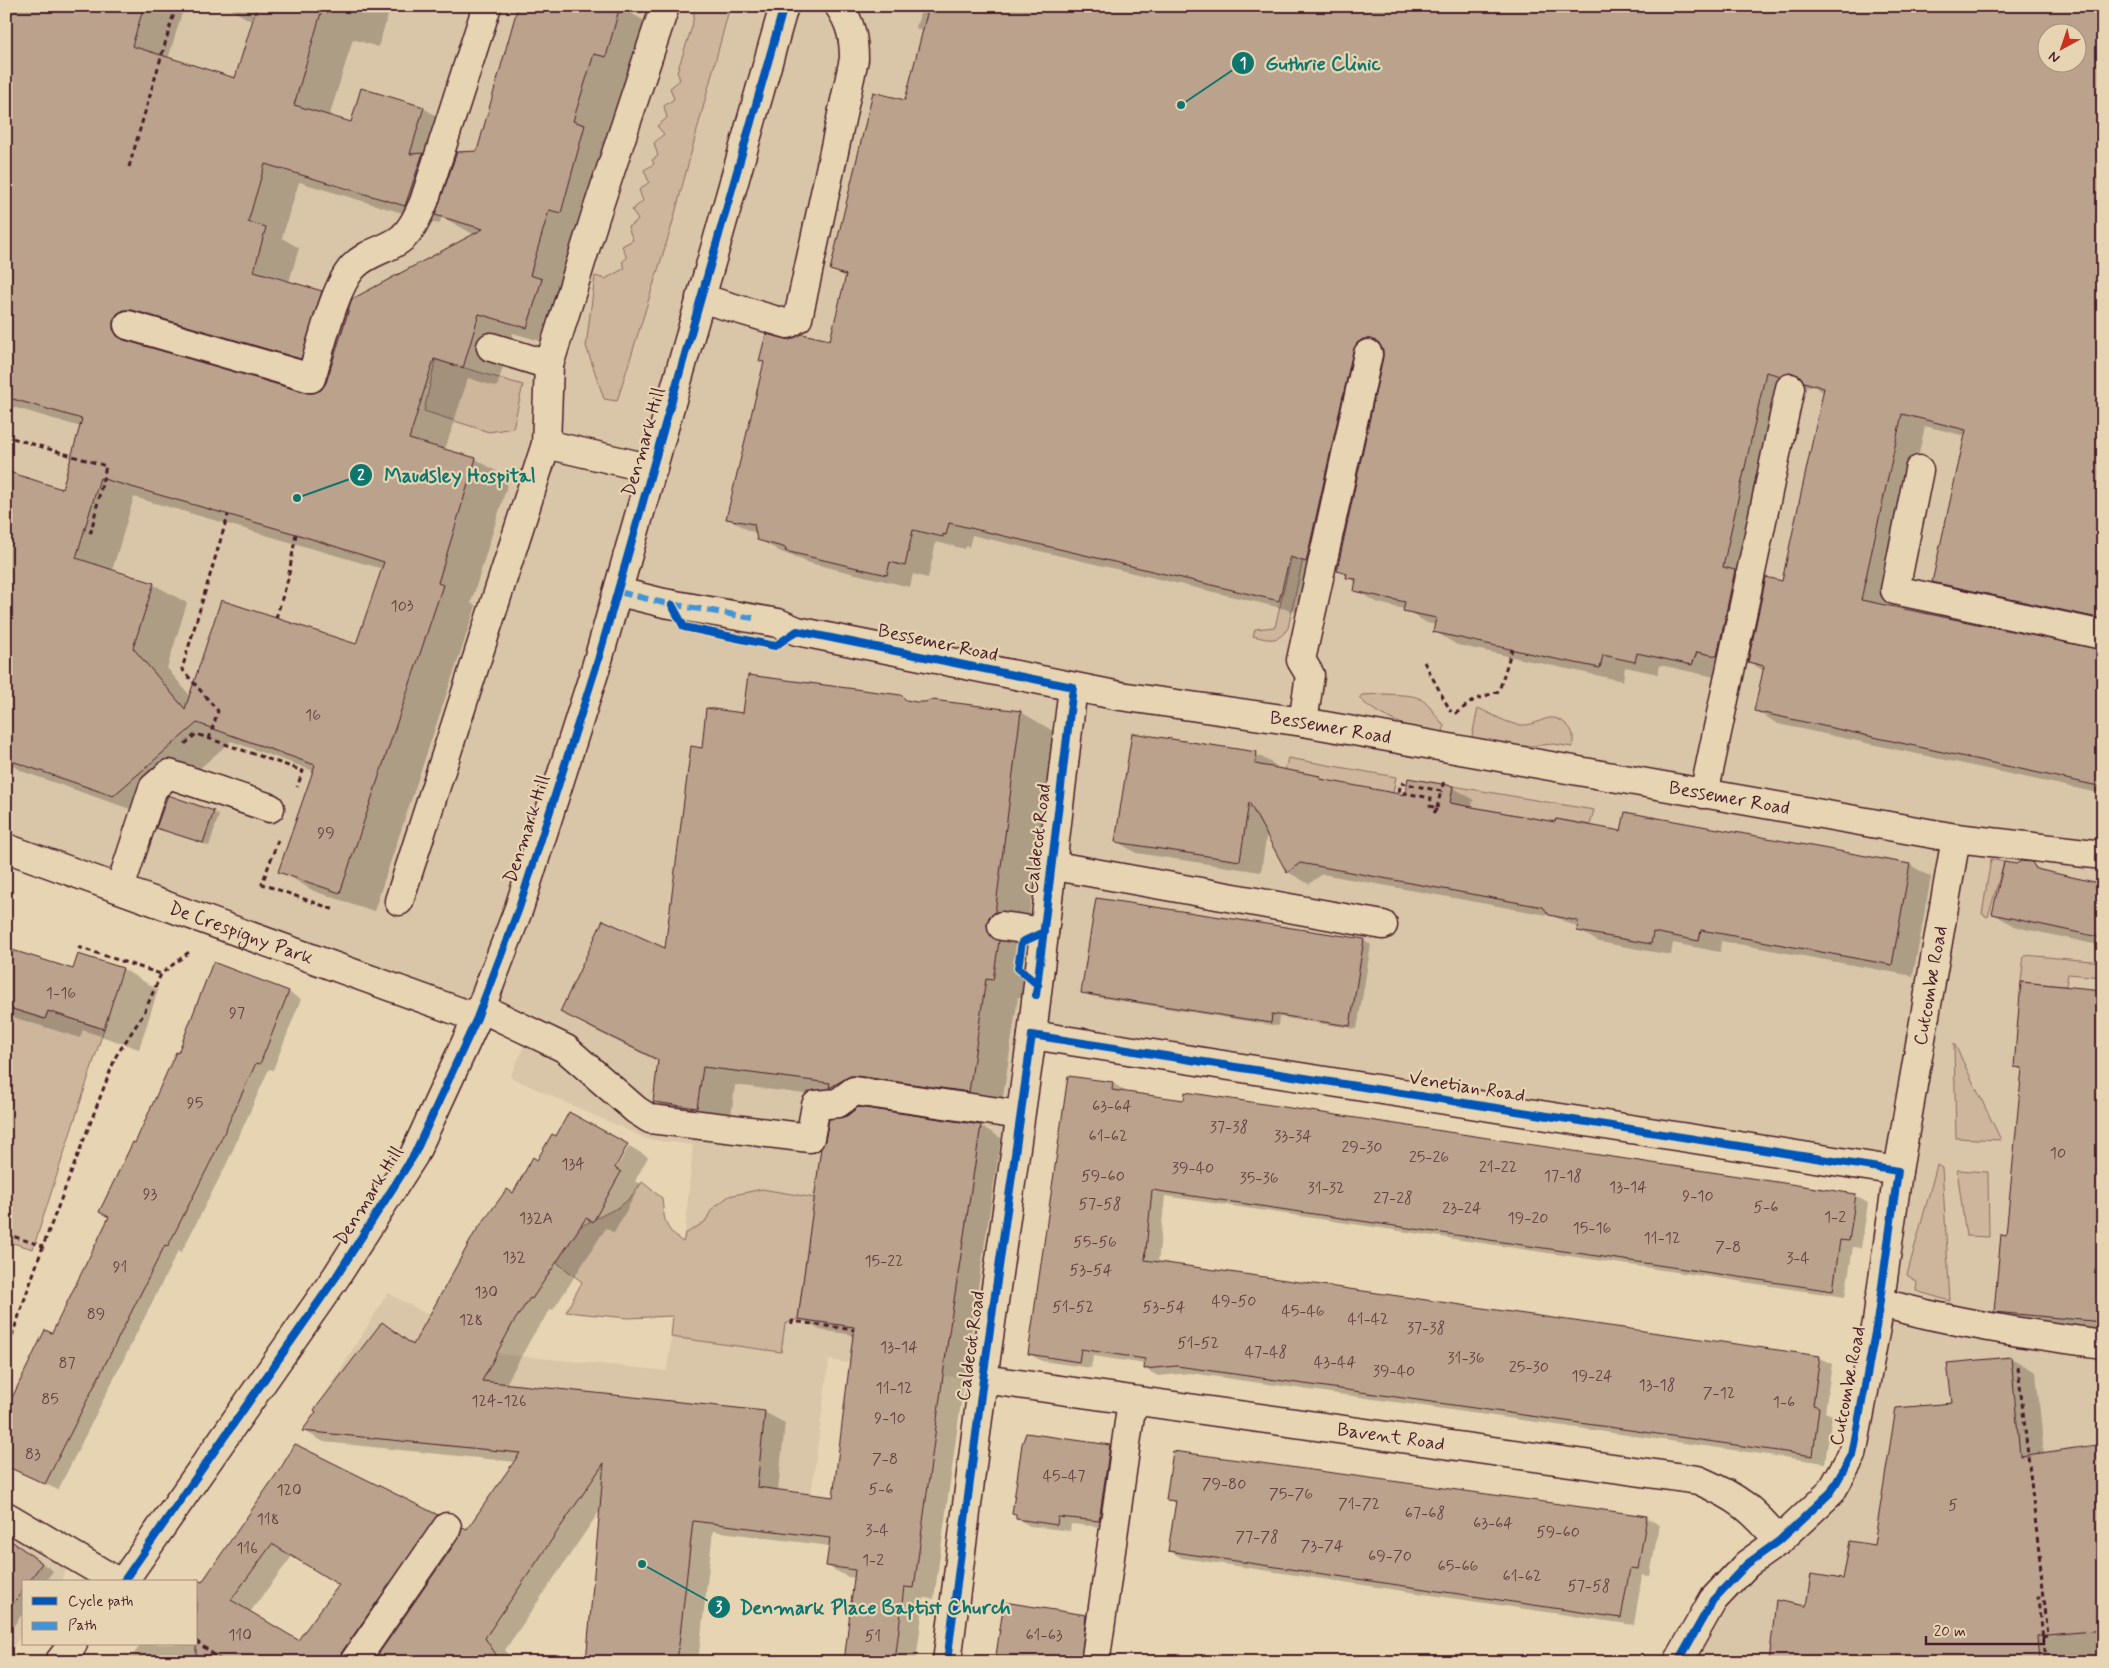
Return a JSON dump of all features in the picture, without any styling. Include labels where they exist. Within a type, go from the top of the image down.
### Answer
[{"type":"street","points":[[128,324],[311,378],[339,288],[353,267],[370,253],[401,239],[412,227],[424,202],[487,6]]},
{"type":"street","points":[[399,902],[546,444],[549,364],[594,217],[665,6]]},
{"type":"street","name":"Denmark Hill","points":[[124,1580],[336,1277],[414,1155],[479,1013],[519,908],[619,592],[700,298],[784,6]]},
{"type":"street","points":[[700,298],[788,324],[798,318],[854,60],[854,38],[848,10]]},
{"type":"street","points":[[491,347],[549,364]]},
{"type":"street","points":[[1303,722],[1310,674],[1301,660],[1368,354]]},
{"type":"street","points":[[1704,794],[1790,388]]},
{"type":"street","points":[[546,444],[653,469]]},
{"type":"street","points":[[1919,470],[1895,590],[2103,635]]},
{"type":"street","name":"Bessemer Road","points":[[619,592],[664,603],[778,623],[797,631],[1120,696],[1303,722],[1956,838],[2103,855]]},
{"type":"street","name":"Caldecot Road","points":[[947,1662],[983,1379],[1032,1035],[1050,865],[1073,687]]},
{"type":"street","points":[[120,888],[154,788],[169,774],[270,808]]},
{"type":"street","name":"Cutcombe Road","points":[[1678,1662],[1713,1600],[1747,1564],[1779,1541],[1831,1492],[1852,1455],[1879,1302],[1898,1171],[1956,838]]},
{"type":"street","name":"De Crespigny Park","points":[[6,848],[206,920],[479,1013],[566,1049],[636,1110],[650,1119],[810,1138],[816,1104],[838,1103],[854,1091],[1020,1115]]},
{"type":"street","points":[[1050,865],[1383,925]]},
{"type":"street","points":[[1002,926],[1044,932]]},
{"type":"street","name":"Venetian Road","points":[[1032,1035],[1898,1171]]},
{"type":"street","points":[[1879,1302],[1925,1315],[2035,1335],[2103,1344]]},
{"type":"street","name":"Bavent Road","points":[[983,1379],[1698,1480],[1733,1496],[1758,1516],[1779,1541]]},
{"type":"street","points":[[1096,1657],[1132,1401]]},
{"type":"street","points":[[6,1516],[115,1580]]},
{"type":"street","points":[[354,1662],[447,1527]]},
{"type":"street","points":[[59,1662],[71,1646]]},
{"type":"path","points":[[129,167],[176,6]]},
{"type":"path","points":[[6,433],[9,437],[106,466],[91,532],[85,529]]},
{"type":"path","points":[[209,739],[218,712],[182,669],[228,515]]},
{"type":"path","points":[[276,618],[288,579],[296,534]]},
{"type":"path","points":[[1424,662],[1453,716],[1474,700],[1499,691],[1512,649]]},
{"type":"path","points":[[1434,813],[1446,774]]},
{"type":"path","points":[[1437,808],[1430,806],[1431,798],[1399,792],[1401,783],[1441,791]]},
{"type":"path","points":[[6,1353],[43,1246],[116,1056],[142,1015],[161,974],[196,946],[206,920]]},
{"type":"path","points":[[78,946],[161,974]]},
{"type":"path","points":[[6,1234],[43,1246]]},
{"type":"path","points":[[792,1324],[792,1321],[854,1330]]},
{"type":"path","points":[[2017,1359],[2048,1636],[2043,1637],[2045,1662]]},
{"type":"path","points":[[198,1643],[223,1662]]},
{"type":"shaded area","points":[[6,6],[2103,6],[2103,1662],[1678,1662],[1713,1600],[1831,1492],[1897,1171],[1041,1036],[983,1379],[943,1376],[829,1360],[811,1494],[695,1480],[691,1472],[302,1431],[388,1293],[500,1354],[667,1371],[685,1234],[693,1145],[647,1139],[510,1077],[524,1047],[491,1022],[6,860]]},
{"type":"shaded area","points":[[695,6],[730,6],[672,225],[617,401],[604,399],[586,346],[595,276],[605,279],[625,268],[622,262],[627,258],[622,246],[633,240],[628,227],[638,220],[632,210],[643,201],[639,190],[649,182],[644,170],[654,164],[652,160],[658,156],[654,143],[664,134],[657,126],[667,118],[664,106],[674,99],[670,88],[680,80],[677,72],[692,27]]},
{"type":"shaded area","points":[[434,359],[523,385],[513,428],[489,432],[424,411],[435,362]]},
{"type":"shaded area","points":[[1318,443],[1322,472],[1288,628],[1281,636],[1273,639],[1253,636],[1255,629],[1275,627]]},
{"type":"shaded area","points":[[1362,695],[1407,695],[1425,702],[1444,726],[1442,737],[1409,727],[1387,717],[1359,698]]},
{"type":"shaded area","points":[[1478,708],[1517,725],[1530,724],[1550,718],[1561,720],[1572,732],[1572,747],[1554,744],[1504,748],[1471,741]]},
{"type":"shaded area","points":[[1288,758],[1396,777],[1393,793],[1320,780],[1320,776],[1285,770]]},
{"type":"shaded area","points":[[1453,786],[1594,810],[1590,825],[1556,819],[1553,822],[1450,803]]},
{"type":"shaded area","points":[[1991,859],[2004,862],[1988,917],[1982,914]]},
{"type":"shaded area","points":[[2024,955],[2103,962],[2103,977],[2068,974],[2066,986],[2021,982]]},
{"type":"shaded area","points":[[6,1007],[45,1019],[48,1011],[104,1029],[33,1249],[6,1241]]},
{"type":"shaded area","points":[[1954,1043],[2001,1140],[1956,1138]]},
{"type":"shaded area","points":[[1937,1165],[1942,1168],[1950,1301],[1916,1291],[1917,1282],[1907,1275]]},
{"type":"shaded area","points":[[1957,1170],[1988,1172],[1989,1237],[1966,1236]]},
{"type":"shaded area","points":[[642,1182],[662,1198],[666,1224],[672,1233],[683,1242],[685,1234],[705,1222],[712,1209],[729,1196],[762,1189],[815,1198],[798,1319],[785,1324],[781,1352],[671,1337],[673,1316],[628,1318],[566,1312],[582,1282],[555,1261],[579,1227],[619,1207],[629,1199]]},
{"type":"shaded area","points":[[6,1532],[68,1568],[60,1580],[22,1580],[22,1634],[6,1656]]},
{"type":"building","points":[[6,6],[144,6],[132,46],[235,78],[257,6],[323,6],[294,105],[351,122],[361,88],[424,107],[410,154],[423,153],[405,206],[265,164],[248,222],[266,227],[254,271],[322,291],[301,359],[132,310],[124,310],[118,313],[113,320],[113,329],[117,336],[124,340],[307,393],[314,393],[321,390],[326,383],[352,299],[483,229],[435,215],[457,152],[477,151],[518,6],[620,6],[606,57],[594,54],[573,121],[585,125],[561,213],[549,210],[530,275],[542,279],[527,328],[479,314],[463,368],[434,359],[409,439],[476,458],[438,583],[443,585],[340,893],[278,872],[315,765],[197,723],[113,796],[6,759],[6,471],[62,489],[82,419],[6,397]],"holes":[[[100,478],[296,534],[384,562],[356,644],[221,600],[185,709],[133,648],[154,583],[76,558]]]},
{"type":"building","points":[[929,6],[2103,6],[2103,619],[1932,582],[1966,430],[1902,414],[1861,600],[2103,650],[2103,787],[1754,711],[1764,666],[1748,662],[1766,577],[1782,581],[1824,388],[1804,382],[1800,376],[1793,373],[1781,376],[1766,372],[1723,567],[1735,570],[1717,656],[1697,652],[1692,665],[1637,653],[1635,662],[1603,655],[1600,668],[1546,657],[1433,632],[1436,618],[1403,611],[1405,602],[1354,591],[1356,579],[1346,578],[1347,574],[1337,571],[1383,357],[1383,350],[1379,343],[1371,339],[1363,339],[1357,343],[1353,351],[1306,562],[1290,557],[1279,601],[949,523],[946,535],[943,534],[943,537],[913,530],[905,566],[890,562],[887,575],[785,551],[786,548],[757,540],[754,524],[726,519],[764,362],[759,361],[766,334],[790,340],[802,334],[830,340],[846,275],[830,270],[873,92],[905,100]]},
{"type":"building","points":[[748,675],[901,695],[906,700],[916,702],[932,700],[1021,711],[995,913],[989,917],[987,924],[988,932],[999,941],[993,980],[986,979],[969,1092],[856,1076],[850,1076],[829,1088],[830,1083],[703,1067],[697,1108],[653,1102],[658,1060],[560,1012],[603,920],[665,948],[691,746],[702,748],[706,708],[743,713]]},
{"type":"building","points":[[1132,733],[1257,752],[1255,764],[1320,776],[1320,779],[1405,795],[1408,778],[1453,786],[1450,803],[1555,822],[1556,819],[1621,831],[1625,812],[1910,864],[1892,965],[1701,930],[1699,941],[1653,932],[1651,944],[1577,931],[1578,921],[1549,915],[1543,907],[1300,863],[1287,873],[1249,802],[1240,861],[1115,842]]},
{"type":"building","points":[[168,795],[214,811],[203,843],[156,828]]},
{"type":"building","points":[[2021,861],[2032,862],[2036,869],[2103,884],[2103,938],[1992,914],[2004,862],[2016,864]]},
{"type":"building","points":[[1096,898],[1364,939],[1350,1026],[1272,1014],[1271,1023],[1081,993]]},
{"type":"building","points":[[6,948],[73,969],[78,954],[123,968],[104,1029],[48,1011],[45,1019],[6,1007]]},
{"type":"building","points":[[213,962],[289,991],[260,1064],[256,1063],[214,1155],[168,1246],[165,1245],[45,1484],[6,1466],[6,1410],[45,1330],[52,1333],[109,1217],[99,1212],[133,1142],[135,1143],[176,1052],[178,1053]]},
{"type":"building","points":[[2021,982],[2103,990],[2103,1322],[1994,1312],[2001,1234],[2006,1235],[2022,1068],[2014,1067]]},
{"type":"building","points":[[1068,1076],[1113,1082],[1112,1090],[1184,1100],[1185,1092],[1856,1194],[1849,1241],[1840,1240],[1833,1291],[1152,1190],[1145,1260],[1820,1356],[1813,1405],[1819,1407],[1813,1456],[1177,1366],[1144,1369],[1145,1359],[1081,1349],[1079,1362],[1028,1354]]},
{"type":"building","points":[[858,1107],[981,1125],[948,1339],[914,1588],[904,1587],[895,1662],[844,1662],[855,1570],[826,1566],[830,1538],[693,1521],[677,1662],[586,1662],[604,1463],[485,1638],[501,1662],[373,1662],[460,1536],[462,1527],[467,1529],[520,1453],[302,1431],[316,1412],[314,1410],[382,1322],[413,1345],[474,1234],[507,1189],[513,1193],[533,1157],[537,1160],[552,1134],[556,1136],[569,1112],[628,1144],[615,1168],[621,1172],[593,1222],[586,1218],[532,1299],[530,1298],[513,1323],[482,1381],[765,1411],[757,1487],[833,1497],[854,1327],[798,1319],[821,1148],[825,1141],[829,1119],[847,1116]]},
{"type":"building","points":[[2011,1357],[2020,1456],[2103,1444],[2103,1630],[2037,1636],[2039,1662],[1769,1662],[1776,1600],[1806,1606],[1811,1574],[1843,1579],[1850,1541],[1874,1545],[1896,1408],[1952,1403],[1947,1363]]},
{"type":"building","points":[[1026,1433],[1110,1445],[1099,1521],[1058,1517],[1057,1525],[1016,1519],[1016,1515],[1012,1514],[1022,1444]]},
{"type":"building","points":[[295,1444],[438,1515],[341,1653],[339,1662],[196,1662],[196,1646],[198,1646],[198,1580],[202,1582],[282,1466]],"holes":[[[272,1544],[339,1585],[298,1640],[231,1600]]]},
{"type":"building","points":[[1173,1451],[1647,1516],[1638,1569],[1630,1568],[1621,1618],[1168,1551],[1176,1501],[1166,1500]]},
{"type":"building","points":[[6,1537],[42,1563],[30,1580],[22,1580],[22,1592],[6,1613]]},
{"type":"building","points":[[1004,1602],[1086,1615],[1081,1662],[995,1662]]},
{"type":"marked path","points":[[619,592],[664,603],[753,618]]},
{"type":"cycle path","points":[[124,1580],[336,1277],[414,1155],[477,1018],[519,908],[596,667],[784,6]]},
{"type":"cycle path","points":[[672,605],[684,627],[775,646],[797,631],[1073,687],[1036,995]]},
{"type":"cycle path","points":[[1038,985],[1018,968],[1022,942],[1044,932]]},
{"type":"cycle path","points":[[947,1662],[983,1379],[1032,1035],[1898,1171],[1877,1322],[1852,1455],[1831,1492],[1779,1541],[1747,1564],[1713,1600],[1678,1662]]},
{"type":"place","name":"Guthrie Clinic","points":[[1181,105]]},
{"type":"place","name":"Maudsley Hospital","points":[[297,498]]},
{"type":"place","name":"Denmark Place Baptist Church","points":[[642,1564]]}]
